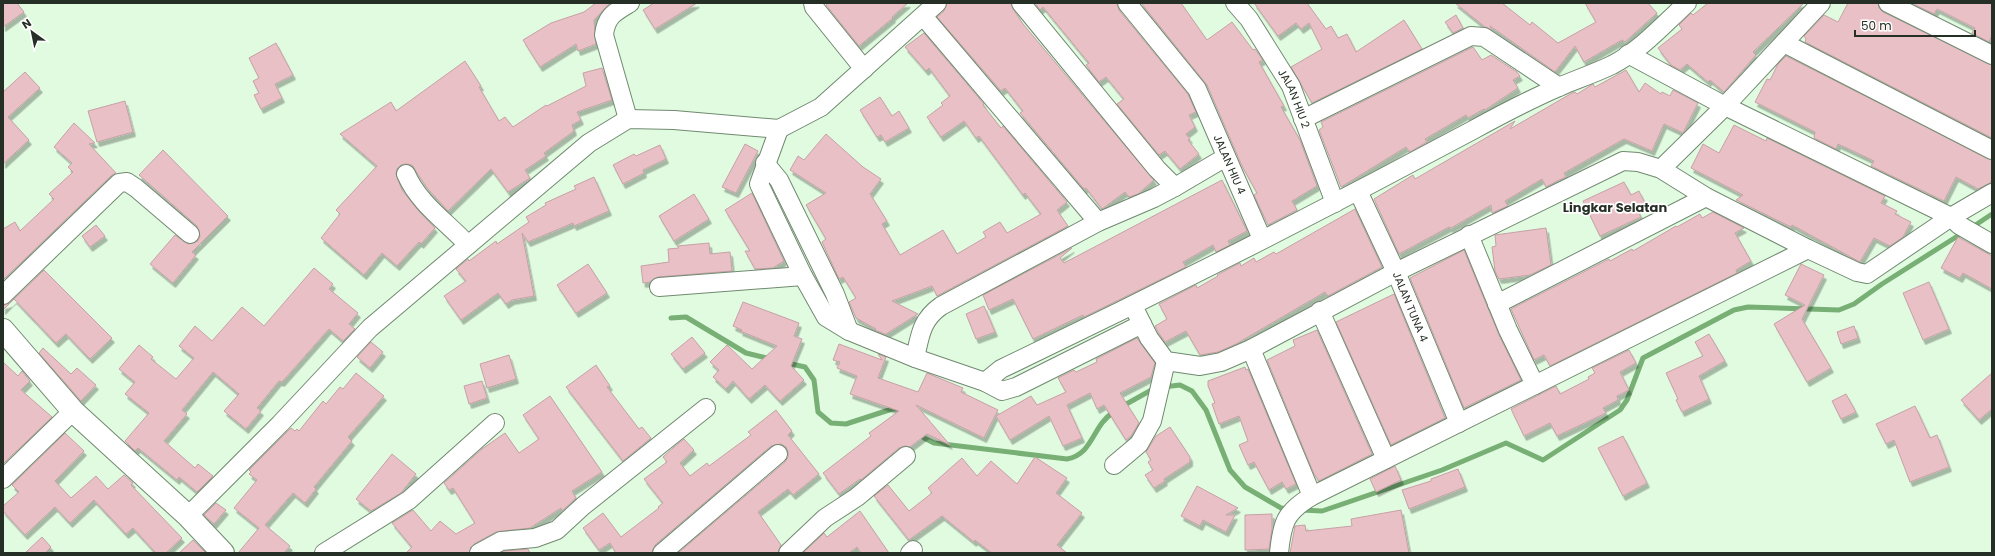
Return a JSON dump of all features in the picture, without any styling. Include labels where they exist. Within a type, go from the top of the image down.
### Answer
[{"type":"street","points":[[628,119],[604,36],[605,24],[610,18],[630,3]]},
{"type":"street","points":[[813,3],[814,7],[864,69]]},
{"type":"street","points":[[188,516],[280,424],[370,328],[589,142],[628,119],[674,120],[779,129],[821,107],[937,3]]},
{"type":"street","points":[[1021,3],[1157,169],[1175,187]]},
{"type":"street","name":"JALAN HIU 4","points":[[1127,3],[1197,89],[1262,239]]},
{"type":"street","name":"JALAN HIU 2","points":[[1235,3],[1249,19],[1291,86],[1335,203]]},
{"type":"street","points":[[1661,170],[1725,106],[1821,3]]},
{"type":"street","points":[[1888,3],[1992,55]]},
{"type":"street","points":[[985,382],[1001,369],[1133,306],[1262,239],[1358,192],[1476,128],[1559,87],[1612,65],[1652,38],[1676,7]]},
{"type":"street","points":[[923,16],[1098,222]]},
{"type":"street","points":[[1303,119],[1471,36],[1484,37],[1559,87]]},
{"type":"street","points":[[1784,43],[1992,150]]},
{"type":"street","points":[[1628,54],[1725,106],[1985,237]]},
{"type":"street","points":[[779,129],[760,184],[802,276],[826,316],[848,331],[915,358],[985,382],[1002,391],[1016,387],[1142,324]]},
{"type":"street","points":[[915,358],[922,329],[931,313],[1098,222],[1154,198],[1175,187],[1226,157]]},
{"type":"street","points":[[1165,367],[1200,366],[1221,362],[1251,349],[1396,272],[1623,160],[1638,162],[1661,170],[1706,197],[1808,250],[1857,272],[1867,274],[1955,221],[1992,193]]},
{"type":"street","points":[[766,163],[779,180],[836,294],[848,331]]},
{"type":"street","points":[[406,174],[412,187],[422,200],[468,245]]},
{"type":"street","points":[[3,295],[119,183],[127,182],[136,188],[190,234]]},
{"type":"street","name":"JALAN TUNA 4","points":[[1358,192],[1396,272],[1459,423]]},
{"type":"street","points":[[1498,304],[1706,197]]},
{"type":"street","points":[[1469,235],[1508,330],[1535,385]]},
{"type":"street","points":[[1279,553],[1280,535],[1284,521],[1308,498],[1808,250]]},
{"type":"street","points":[[659,287],[802,276]]},
{"type":"street","points":[[1114,464],[1139,444],[1152,421],[1165,367],[1133,306]]},
{"type":"street","points":[[1320,312],[1386,459]]},
{"type":"street","points":[[4,333],[73,411],[188,516],[223,553]]},
{"type":"street","points":[[1251,349],[1308,498]]},
{"type":"street","points":[[479,553],[502,541],[535,538],[557,530],[583,506],[706,408]]},
{"type":"street","points":[[3,479],[73,411]]},
{"type":"street","points":[[324,553],[409,500],[495,423]]},
{"type":"street","points":[[662,553],[778,454]]},
{"type":"street","points":[[788,553],[825,518],[857,497],[906,456]]},
{"type":"building","points":[[3,3],[17,3],[24,12],[3,27]]},
{"type":"building","points":[[596,3],[610,3],[594,20],[596,44],[578,51],[576,44],[540,67],[523,40],[551,23],[584,12]]},
{"type":"building","points":[[654,3],[697,3],[655,29],[643,10]]},
{"type":"building","points":[[828,3],[908,3],[892,17],[893,18],[859,46],[826,5]]},
{"type":"building","points":[[947,3],[1011,3],[1013,9],[1023,24],[1154,180],[1138,194],[1129,197],[1125,192],[1102,209],[1086,188],[1084,189],[1020,113],[1023,111],[1005,88],[1001,91],[937,17],[944,11]]},
{"type":"building","points":[[1035,3],[1117,3],[1119,10],[1188,94],[1196,112],[1189,115],[1195,127],[1186,134],[1190,139],[1188,140],[1199,154],[1180,169],[1165,151],[1159,155],[1117,104],[1124,99],[1106,77],[1099,82],[1086,65],[1089,63],[1043,7],[1040,10]]},
{"type":"building","points":[[1141,3],[1181,3],[1207,40],[1232,22],[1253,50],[1255,49],[1263,60],[1259,62],[1284,106],[1281,107],[1300,140],[1317,186],[1292,201],[1297,210],[1268,225],[1254,195],[1257,193],[1242,166],[1207,85]]},
{"type":"building","points":[[1254,3],[1307,3],[1326,29],[1331,26],[1338,38],[1347,34],[1356,52],[1404,20],[1422,49],[1312,103],[1291,67],[1322,49],[1309,23],[1301,29],[1296,23],[1278,36]]},
{"type":"building","points":[[1455,3],[1502,3],[1530,25],[1532,22],[1558,43],[1596,22],[1585,3],[1648,3],[1657,13],[1625,42],[1622,40],[1584,62],[1575,46],[1555,72],[1490,26],[1492,30],[1485,27]]},
{"type":"building","points":[[1708,3],[1804,3],[1753,52],[1756,55],[1724,92],[1710,80],[1708,82],[1687,64],[1680,70],[1671,65],[1658,48],[1682,29],[1679,25],[1691,13],[1693,15]]},
{"type":"building","points":[[1848,3],[1878,3],[1879,8],[1883,12],[1992,65],[1992,138],[1805,42],[1806,39],[1804,36],[1824,15],[1838,22]]},
{"type":"building","points":[[1911,3],[1992,3],[1992,35],[1989,42],[1972,33],[1975,28],[1937,9],[1934,14]]},
{"type":"building","points":[[1456,15],[1463,28],[1453,33],[1445,22]]},
{"type":"building","points":[[924,33],[984,104],[983,105],[1001,128],[1003,126],[1067,202],[1057,210],[1068,226],[937,296],[932,286],[892,301],[918,314],[886,334],[887,335],[875,330],[876,329],[856,318],[849,302],[856,298],[843,277],[839,279],[822,242],[826,239],[806,205],[826,193],[790,170],[798,156],[804,160],[826,134],[863,167],[881,179],[870,194],[887,221],[882,224],[900,255],[943,230],[957,254],[986,237],[983,232],[1000,222],[1007,233],[1041,214],[1025,193],[1023,195],[979,136],[976,138],[964,121],[941,137],[927,117],[943,105],[941,103],[950,96],[929,68],[926,71],[905,47]]},
{"type":"building","points":[[276,43],[293,75],[275,84],[282,98],[261,109],[254,95],[259,93],[253,81],[259,78],[249,58]]},
{"type":"building","points":[[1473,47],[1482,60],[1491,55],[1517,72],[1520,76],[1513,80],[1518,88],[1485,110],[1484,109],[1468,118],[1466,115],[1425,139],[1427,142],[1410,152],[1406,147],[1341,187],[1319,130],[1323,127],[1321,122]]},
{"type":"building","points":[[1786,56],[1992,160],[1992,180],[1990,183],[1978,189],[1956,177],[1944,201],[1871,166],[1874,161],[1838,144],[1836,149],[1814,138],[1815,132],[1755,102],[1767,79],[1770,80],[1778,64]]},
{"type":"building","points":[[465,61],[481,86],[479,87],[499,121],[505,117],[513,127],[546,105],[547,106],[586,86],[583,73],[602,68],[612,100],[577,112],[581,120],[572,125],[574,131],[544,153],[546,156],[525,170],[530,178],[508,192],[491,169],[448,211],[427,188],[412,165],[401,165],[397,169],[396,174],[402,190],[435,228],[421,244],[419,242],[397,266],[382,253],[364,275],[321,238],[340,214],[336,210],[377,166],[340,134],[391,102],[396,111]]},
{"type":"building","points":[[1626,70],[1639,92],[1645,83],[1661,94],[1662,92],[1670,96],[1673,90],[1698,103],[1683,133],[1664,124],[1652,151],[1624,139],[1564,173],[1566,177],[1546,187],[1542,179],[1505,201],[1508,206],[1492,213],[1491,205],[1451,228],[1449,227],[1399,254],[1374,199],[1413,175],[1415,179],[1515,121],[1510,129],[1572,93],[1575,92],[1577,94],[1593,84],[1595,87]]},
{"type":"building","points":[[25,72],[40,88],[8,117],[29,140],[3,164],[3,92]]},
{"type":"building","points":[[880,97],[892,116],[899,111],[909,128],[885,142],[881,135],[877,137],[860,110]]},
{"type":"building","points":[[125,101],[133,132],[97,142],[88,111]]},
{"type":"building","points":[[74,123],[95,143],[89,144],[116,173],[112,175],[3,280],[3,229],[15,222],[20,231],[54,199],[49,194],[73,172],[68,167],[72,163],[54,147]]},
{"type":"building","points":[[1734,125],[1766,141],[1767,138],[1885,196],[1881,203],[1897,211],[1895,214],[1911,222],[1903,237],[1890,246],[1874,238],[1860,262],[1792,225],[1791,227],[1736,200],[1743,195],[1691,168],[1703,144],[1719,153]]},
{"type":"building","points":[[745,144],[758,151],[736,193],[722,187]]},
{"type":"building","points":[[660,145],[666,159],[643,170],[644,173],[623,184],[613,165],[634,154],[636,156]]},
{"type":"building","points":[[163,150],[228,216],[192,252],[196,255],[173,283],[150,264],[175,235],[188,244],[198,241],[200,236],[197,226],[139,175]]},
{"type":"building","points":[[594,177],[609,211],[574,226],[573,223],[528,242],[522,233],[534,296],[512,300],[506,304],[498,293],[461,320],[444,296],[466,281],[456,269],[468,259],[469,261],[496,241],[497,244],[529,222],[526,217],[546,205],[545,203],[576,189],[574,186]]},
{"type":"building","points":[[1222,180],[1247,231],[1228,241],[1230,245],[1216,252],[1213,245],[1183,262],[1186,267],[1084,317],[1083,315],[1033,339],[1013,299],[989,310],[983,295],[1072,248],[1060,258],[1064,263]]},
{"type":"building","points":[[1624,182],[1631,195],[1639,191],[1645,203],[1636,207],[1641,217],[1600,236],[1583,201]]},
{"type":"building","points":[[752,193],[784,261],[773,268],[755,269],[745,251],[750,251],[725,210]]},
{"type":"building","points":[[694,194],[709,219],[674,241],[659,216]]},
{"type":"building","points":[[1355,209],[1382,267],[1328,296],[1325,292],[1236,344],[1218,352],[1200,355],[1186,331],[1165,342],[1158,332],[1155,326],[1167,319],[1159,304],[1196,285],[1197,288],[1240,263],[1241,266],[1254,258],[1256,262],[1274,252],[1276,254]]},
{"type":"building","points":[[1713,212],[1744,228],[1735,233],[1751,261],[1736,270],[1737,273],[1550,366],[1544,355],[1534,360],[1511,309],[1609,259],[1610,261],[1632,249],[1633,251],[1700,214],[1702,218]]},
{"type":"building","points":[[96,225],[105,236],[90,247],[82,236]]},
{"type":"building","points":[[1546,228],[1551,265],[1530,275],[1499,279],[1495,271],[1492,247],[1496,246],[1495,235]]},
{"type":"building","points":[[1958,237],[1992,256],[1992,289],[1963,273],[1960,278],[1941,268]]},
{"type":"building","points":[[709,243],[710,254],[730,252],[732,271],[658,277],[650,282],[643,283],[641,266],[669,262],[668,249],[679,248],[677,246]]},
{"type":"building","points":[[1464,250],[1499,335],[1521,380],[1464,408],[1410,278]]},
{"type":"building","points":[[588,264],[607,293],[576,313],[557,285]]},
{"type":"building","points":[[1801,264],[1824,275],[1802,319],[1831,368],[1807,382],[1774,324],[1805,305],[1785,295]]},
{"type":"building","points":[[314,268],[333,284],[329,289],[358,313],[349,324],[355,329],[343,341],[329,329],[282,382],[279,381],[257,408],[261,411],[246,429],[224,411],[239,394],[213,372],[182,410],[187,414],[164,441],[195,468],[198,464],[213,476],[197,492],[179,477],[177,480],[138,448],[135,451],[125,441],[149,413],[125,394],[135,382],[119,369],[139,345],[153,357],[151,359],[176,379],[194,358],[179,346],[195,326],[212,341],[242,307],[264,326]]},
{"type":"building","points":[[44,270],[112,338],[90,359],[66,334],[56,343],[14,299]]},
{"type":"building","points":[[1929,282],[1949,329],[1923,340],[1903,293]]},
{"type":"building","points":[[1394,294],[1445,418],[1391,445],[1336,322]]},
{"type":"building","points":[[743,302],[799,323],[794,336],[802,339],[791,366],[804,380],[780,401],[765,385],[749,399],[733,381],[726,389],[713,377],[719,370],[710,362],[727,345],[752,369],[777,346],[740,331],[742,330],[733,326]]},
{"type":"building","points":[[10,303],[3,310],[3,305]]},
{"type":"building","points":[[984,306],[995,332],[976,339],[966,314]]},
{"type":"building","points":[[1854,326],[1858,338],[1841,344],[1837,332]]},
{"type":"building","points":[[1317,330],[1372,454],[1319,481],[1314,474],[1267,360],[1295,346],[1293,340]]},
{"type":"building","points":[[1709,334],[1725,361],[1699,376],[1709,399],[1682,412],[1676,400],[1678,399],[1666,373],[1703,356],[1695,342]]},
{"type":"building","points":[[692,337],[705,353],[683,369],[671,354]]},
{"type":"building","points":[[1137,338],[1155,363],[1151,377],[1120,393],[1139,423],[1131,436],[1126,440],[1104,405],[1097,409],[1090,393],[1067,405],[1082,438],[1063,446],[1049,416],[1010,440],[996,416],[1031,396],[1037,405],[1066,392],[1058,378],[1074,370],[1076,372],[1097,362],[1096,359]]},
{"type":"building","points":[[371,342],[383,352],[370,368],[357,357]]},
{"type":"building","points":[[839,344],[882,360],[878,354],[886,357],[878,378],[918,392],[927,373],[963,388],[961,392],[998,410],[984,438],[916,405],[950,445],[927,434],[910,447],[905,446],[899,448],[861,480],[860,479],[839,494],[823,473],[871,436],[869,433],[899,411],[850,394],[857,376],[837,368],[840,362],[833,360]]},
{"type":"building","points":[[43,348],[71,374],[77,368],[96,385],[81,401],[39,353]]},
{"type":"building","points":[[1629,350],[1636,363],[1620,372],[1629,390],[1617,396],[1618,400],[1603,408],[1606,413],[1557,436],[1550,423],[1524,436],[1511,409],[1556,386],[1560,394],[1589,379],[1588,377],[1595,373],[1592,368]]},
{"type":"building","points":[[509,355],[516,379],[487,388],[480,364]]},
{"type":"building","points":[[3,362],[18,376],[22,371],[30,381],[21,390],[52,417],[3,464]]},
{"type":"building","points":[[596,365],[610,386],[607,387],[639,429],[642,427],[651,438],[623,461],[566,387]]},
{"type":"building","points":[[1245,367],[1246,370],[1248,369],[1296,484],[1286,489],[1282,482],[1269,490],[1254,462],[1248,465],[1239,445],[1248,441],[1239,416],[1219,424],[1212,404],[1215,403],[1208,386],[1208,381]]},
{"type":"building","points":[[356,373],[384,396],[348,437],[352,441],[314,487],[316,489],[305,503],[293,493],[265,525],[290,546],[284,553],[238,553],[259,528],[234,508],[257,480],[249,474],[251,472],[249,470],[291,428],[295,431],[297,429],[299,431],[323,401],[326,404],[340,387],[343,389]]},
{"type":"building","points":[[1992,373],[1992,409],[1979,420],[1961,400]]},
{"type":"building","points":[[482,381],[487,398],[469,404],[464,386]]},
{"type":"building","points":[[1846,394],[1856,412],[1841,419],[1832,401]]},
{"type":"building","points":[[550,396],[602,472],[572,491],[576,498],[562,511],[561,508],[530,528],[496,532],[474,544],[469,553],[406,553],[412,547],[392,523],[413,510],[431,531],[440,521],[456,534],[475,523],[453,488],[449,490],[444,483],[482,449],[505,433],[519,453],[539,439],[523,415]]},
{"type":"building","points":[[1915,406],[1930,438],[1937,435],[1949,467],[1910,482],[1894,440],[1886,444],[1876,424]]},
{"type":"building","points":[[776,410],[792,431],[788,435],[819,474],[793,495],[788,489],[758,512],[781,545],[778,553],[678,553],[785,462],[788,457],[788,452],[786,447],[781,444],[771,446],[655,545],[652,553],[616,553],[610,543],[599,550],[583,528],[603,513],[621,537],[659,508],[658,507],[663,503],[644,479],[667,462],[663,457],[673,448],[684,439],[694,450],[680,463],[690,476],[707,463],[709,466],[751,435],[748,432]]},
{"type":"building","points":[[1170,427],[1190,457],[1190,462],[1164,479],[1165,481],[1154,488],[1145,475],[1153,470],[1148,462],[1151,460],[1146,452],[1156,436]]},
{"type":"building","points":[[65,433],[84,451],[55,481],[71,498],[96,476],[108,489],[124,475],[133,483],[131,485],[182,538],[166,553],[156,553],[133,528],[126,534],[94,500],[70,523],[55,507],[25,535],[3,511],[3,506],[19,492],[12,485]]},
{"type":"building","points":[[1623,436],[1647,483],[1623,496],[1598,448]]},
{"type":"building","points":[[392,454],[416,474],[401,493],[371,511],[356,499]]},
{"type":"building","points":[[1035,457],[1067,478],[1056,493],[1082,513],[1057,545],[1067,553],[992,553],[975,540],[974,542],[942,516],[909,540],[874,496],[888,485],[909,511],[932,493],[928,488],[962,458],[977,476],[991,461],[1017,484]]},
{"type":"building","points":[[1395,466],[1401,480],[1376,492],[1370,479]]},
{"type":"building","points":[[1458,469],[1465,487],[1409,509],[1402,490],[1431,481],[1431,479]]},
{"type":"building","points":[[1197,486],[1238,508],[1226,515],[1235,515],[1226,532],[1203,520],[1200,526],[1181,516]]},
{"type":"building","points":[[216,503],[226,510],[214,524],[204,515]]},
{"type":"building","points":[[1401,510],[1409,553],[1290,553],[1295,526],[1305,525],[1306,531],[1352,526],[1351,519]]},
{"type":"building","points":[[860,511],[889,553],[861,553],[857,547],[849,553],[803,553],[824,533],[827,537]]},
{"type":"building","points":[[1272,514],[1272,529],[1269,549],[1245,550],[1245,515]]},
{"type":"building","points":[[42,537],[51,547],[45,553],[25,553]]},
{"type":"building","points":[[193,540],[206,553],[179,553]]},
{"type":"building","points":[[528,549],[530,553],[501,553],[504,551]]},
{"type":"waterway","points":[[1971,228],[1992,214]]},
{"type":"waterway","points":[[1302,510],[1322,511],[1442,470],[1506,443],[1543,460],[1620,410],[1627,400],[1643,358],[1734,310],[1748,307],[1839,310],[1854,304],[1882,284],[1964,232]]},
{"type":"waterway","points":[[671,318],[686,317],[746,353],[771,359]]},
{"type":"waterway","points":[[787,363],[805,367],[814,380],[818,412],[831,423],[846,424],[892,409],[899,409]]},
{"type":"waterway","points":[[1163,387],[1180,385],[1192,391],[1206,410],[1230,470],[1245,487],[1281,508],[1288,509]]},
{"type":"waterway","points":[[1121,407],[1155,388]]},
{"type":"waterway","points":[[919,433],[924,438],[934,443],[1067,459],[1076,456],[1083,451],[1101,424],[1114,412]]},
{"type":"district","name":"Lingkar Selatan","points":[[1615,207]]}]
